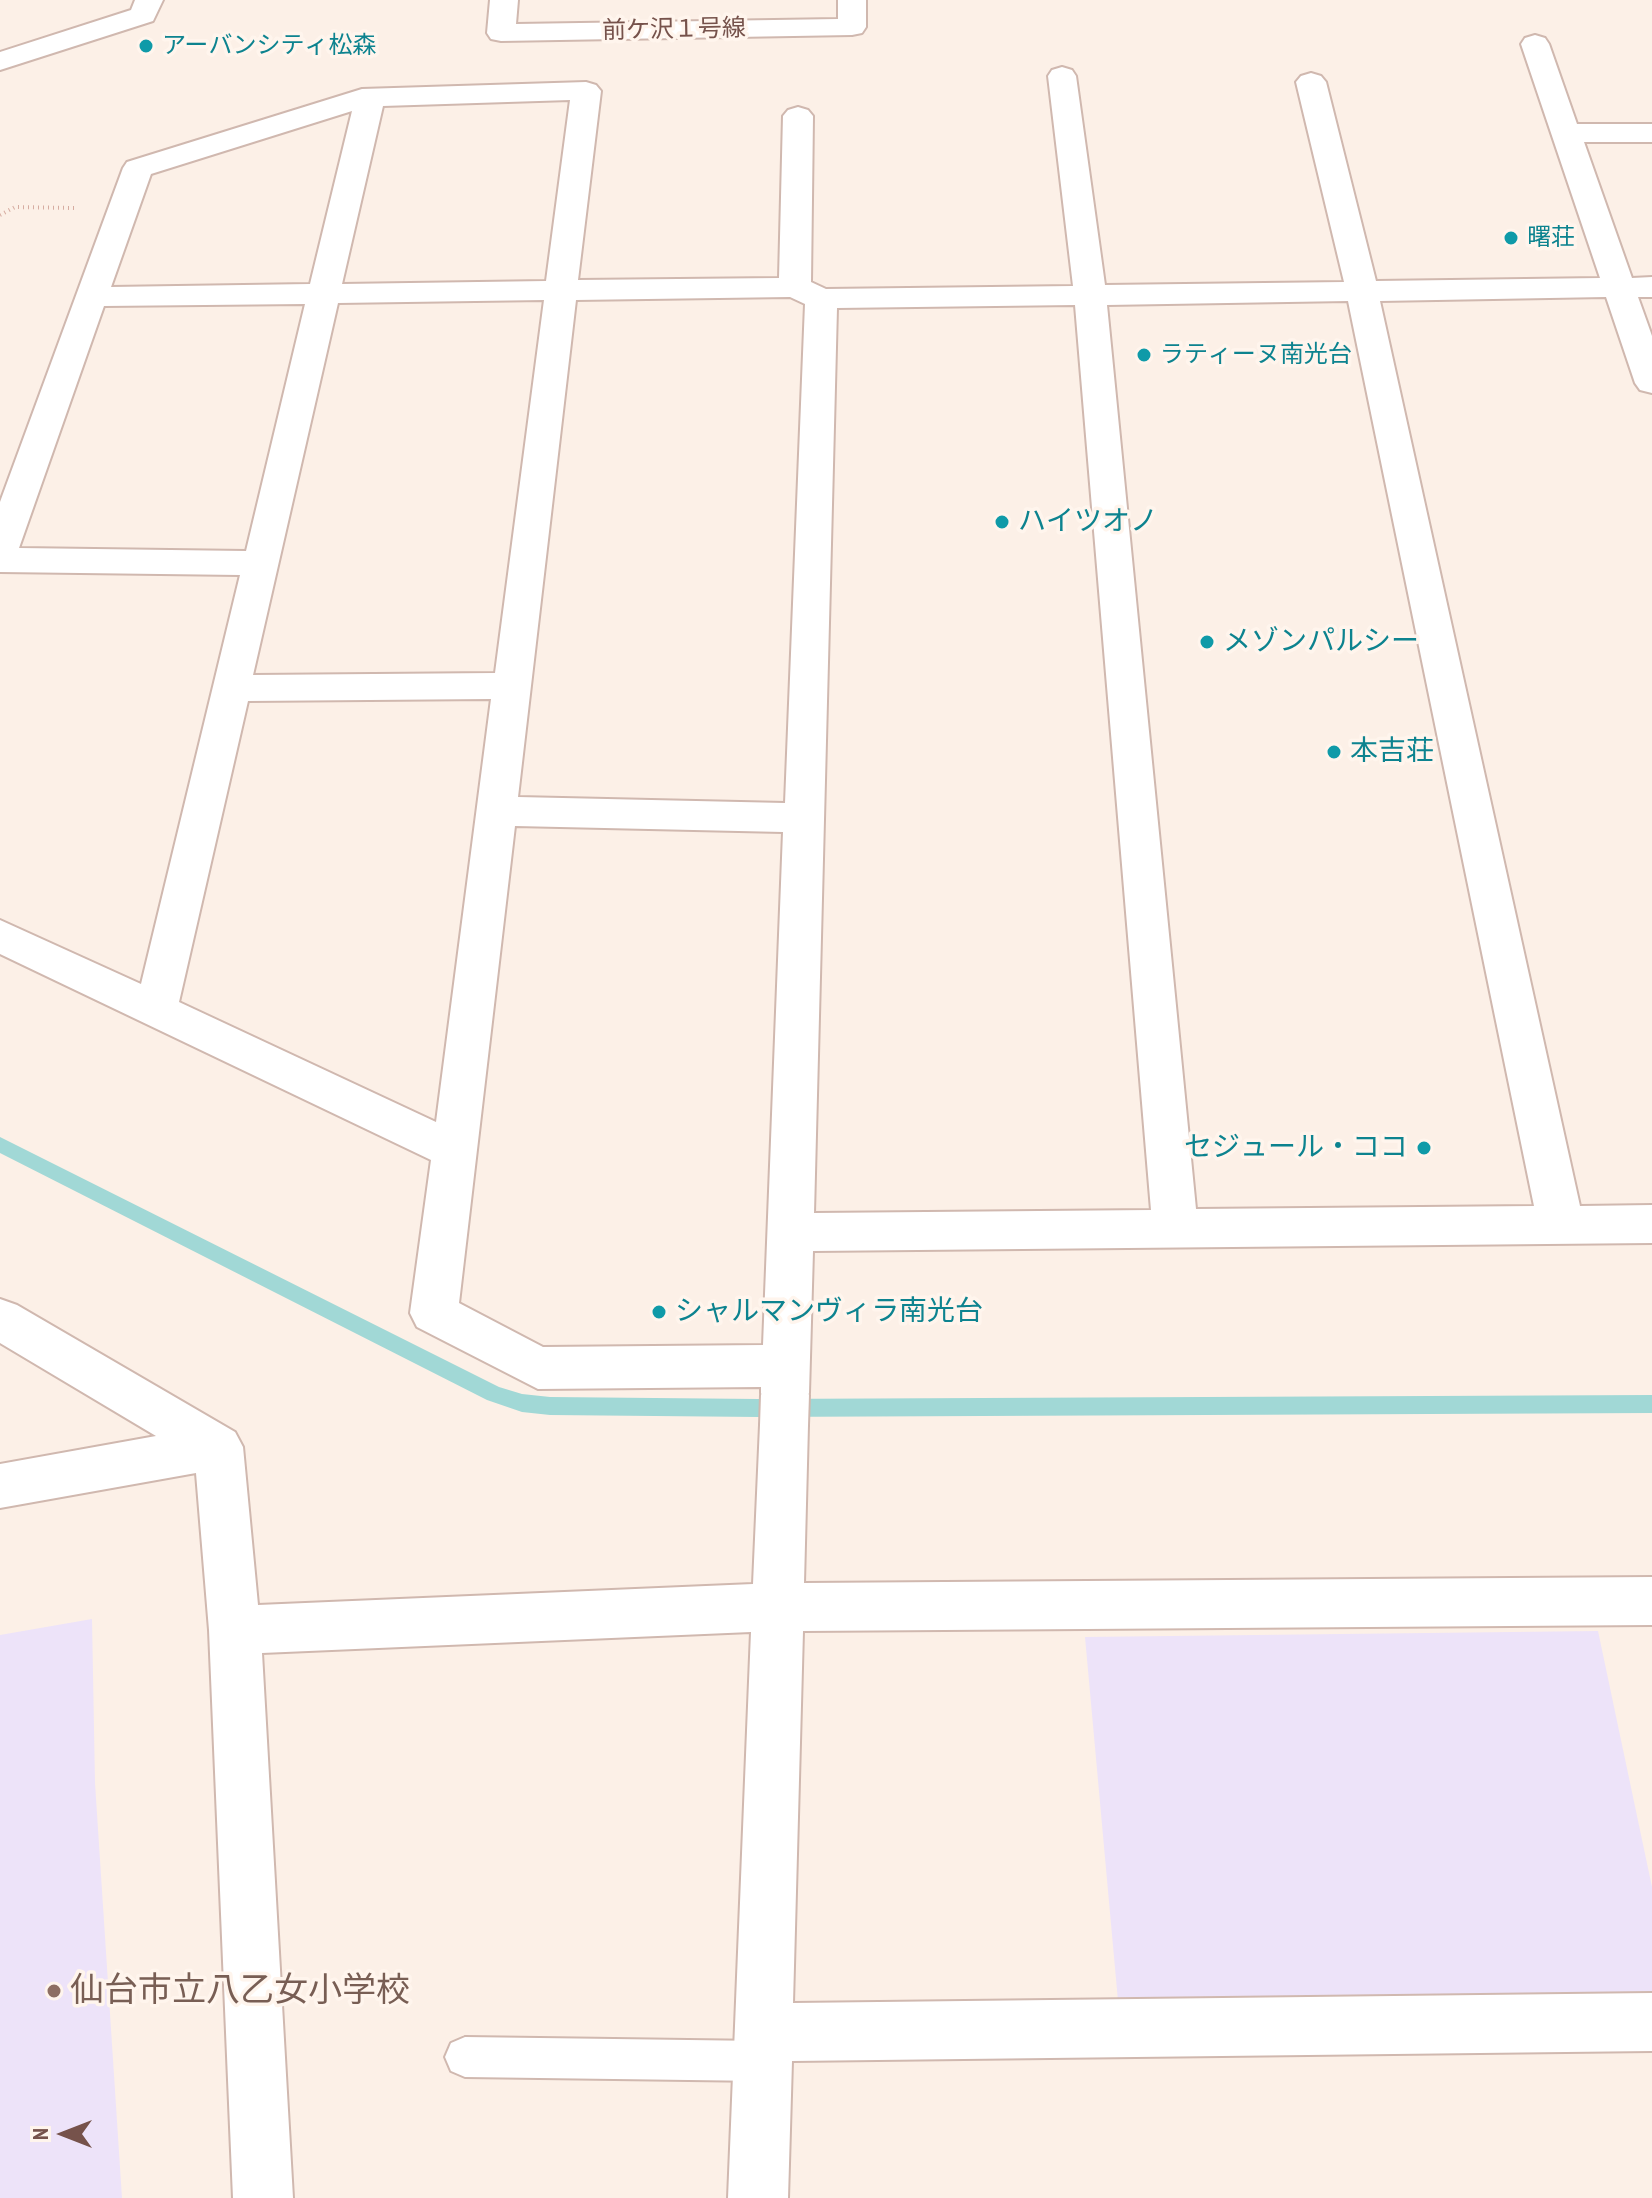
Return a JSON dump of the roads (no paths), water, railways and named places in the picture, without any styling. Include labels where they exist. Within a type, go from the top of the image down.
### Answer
[{"type":"street","points":[[0,61],[143,15],[149,0]]},
{"type":"street","name":"前ケ沢１号線","points":[[504,0],[501,33],[852,27],[852,0]]},
{"type":"street","points":[[1535,44],[1566,133],[1636,288],[1652,383]]},
{"type":"street","points":[[1062,76],[1090,295],[1175,1228]]},
{"type":"street","points":[[1311,82],[1362,291],[1561,1225]]},
{"type":"street","points":[[0,551],[138,168],[370,97],[586,91],[434,1313],[538,1368],[785,1395]]},
{"type":"street","points":[[156,1010],[370,97]]},
{"type":"street","points":[[758,2198],[804,818],[808,293],[798,116]]},
{"type":"street","points":[[1566,133],[1652,133]]},
{"type":"street","points":[[92,297],[561,290],[1090,295],[1636,288]]},
{"type":"street","points":[[0,560],[261,563]]},
{"type":"street","points":[[231,688],[512,686]]},
{"type":"street","points":[[496,811],[804,818]]},
{"type":"street","points":[[0,936],[454,1151]]},
{"type":"street","points":[[790,1232],[1652,1224]]},
{"type":"street","points":[[0,1319],[218,1447]]},
{"type":"street","points":[[0,1486],[218,1447]]},
{"type":"street","points":[[218,1447],[235,1630],[263,2198]]},
{"type":"street","points":[[235,1630],[779,1607],[1652,1601]]},
{"type":"street","points":[[763,2047],[1652,2022]]},
{"type":"lane","points":[[465,2057],[763,2047]]},
{"type":"waterway","points":[[0,1144],[494,1394],[522,1403],[550,1406],[759,1408],[1652,1404]]},
{"type":"place","name":"アーバンシティ松森","points":[[146,46]]},
{"type":"place","name":"曙荘","points":[[1511,238]]},
{"type":"place","name":"ラティーヌ南光台","points":[[1144,355]]},
{"type":"place","name":"ハイツオノ","points":[[1002,522]]},
{"type":"place","name":"メゾンパルシー","points":[[1207,642]]},
{"type":"place","name":"本吉荘","points":[[1334,752]]},
{"type":"place","name":"セジュール・ココ","points":[[1424,1148]]},
{"type":"place","name":"シャルマンヴィラ南光台","points":[[659,1312]]},
{"type":"place","name":"仙台市立八乙女小学校","points":[[54,1991]]}]
